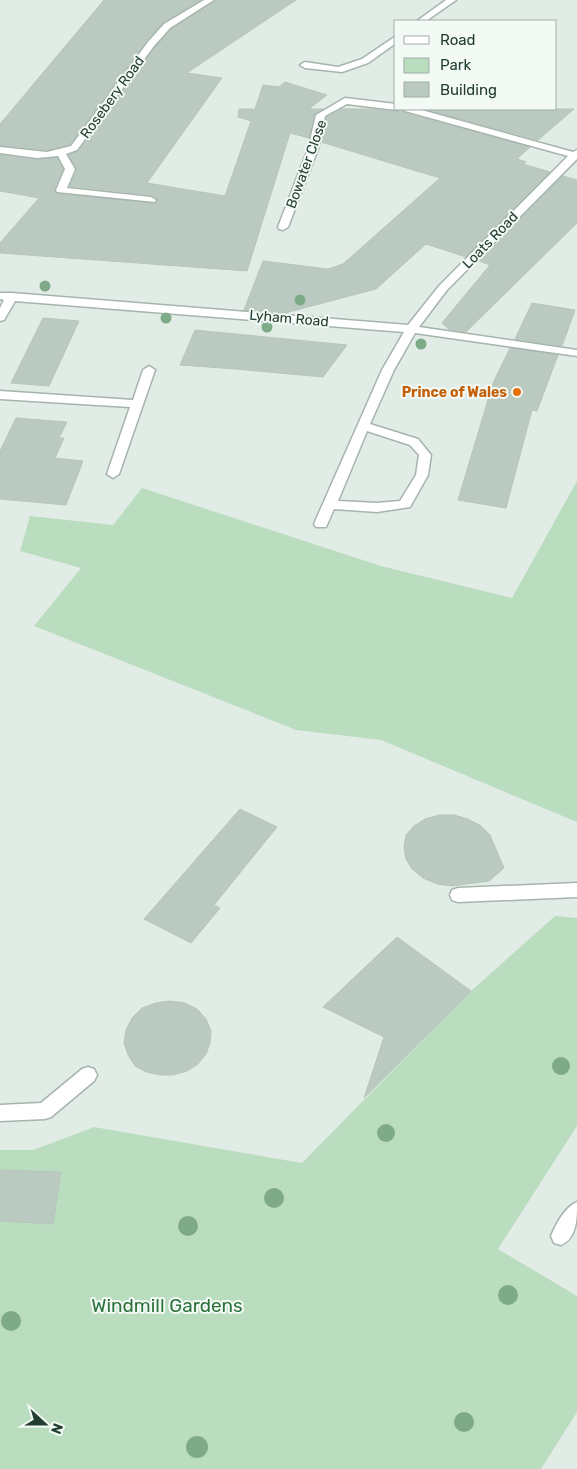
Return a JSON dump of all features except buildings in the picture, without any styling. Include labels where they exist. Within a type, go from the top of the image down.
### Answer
[{"type":"street","name":"Rosebery Road","points":[[62,154],[74,148],[151,44],[167,26],[210,0]]},
{"type":"street","points":[[423,20],[452,0]]},
{"type":"street","points":[[305,65],[339,70],[365,60],[394,40]]},
{"type":"street","name":"Bowater Close","points":[[283,228],[313,150],[321,115],[345,101],[394,106]]},
{"type":"street","points":[[412,110],[576,154]]},
{"type":"street","points":[[0,150],[45,156],[62,154],[70,169],[61,190],[151,200]]},
{"type":"street","name":"Loats Road","points":[[321,524],[388,370],[411,330],[443,288],[576,154]]},
{"type":"street","name":"Lyham Road","points":[[0,296],[411,330],[577,353]]},
{"type":"street","points":[[0,318],[12,296]]},
{"type":"street","points":[[113,474],[149,370]]},
{"type":"street","points":[[0,395],[138,404]]},
{"type":"street","points":[[330,504],[357,507],[391,507],[405,504],[422,475],[425,455],[414,442],[363,426]]},
{"type":"street","points":[[458,895],[577,890]]},
{"type":"street","points":[[0,1112],[45,1111],[88,1075]]},
{"type":"street","points":[[561,1236],[577,1211]]},
{"type":"green space","points":[[577,481],[577,822],[381,740],[296,730],[34,626],[81,568],[20,551],[30,516],[113,525],[142,488],[381,566],[512,598]]},
{"type":"green space","name":"Windmill Gardens","points":[[555,916],[577,918],[577,1126],[498,1249],[577,1296],[577,1412],[541,1469],[0,1469],[0,1150],[33,1150],[94,1127],[302,1163],[471,991]]},
{"type":"place","name":"Prince of Wales","points":[[517,392]]}]
